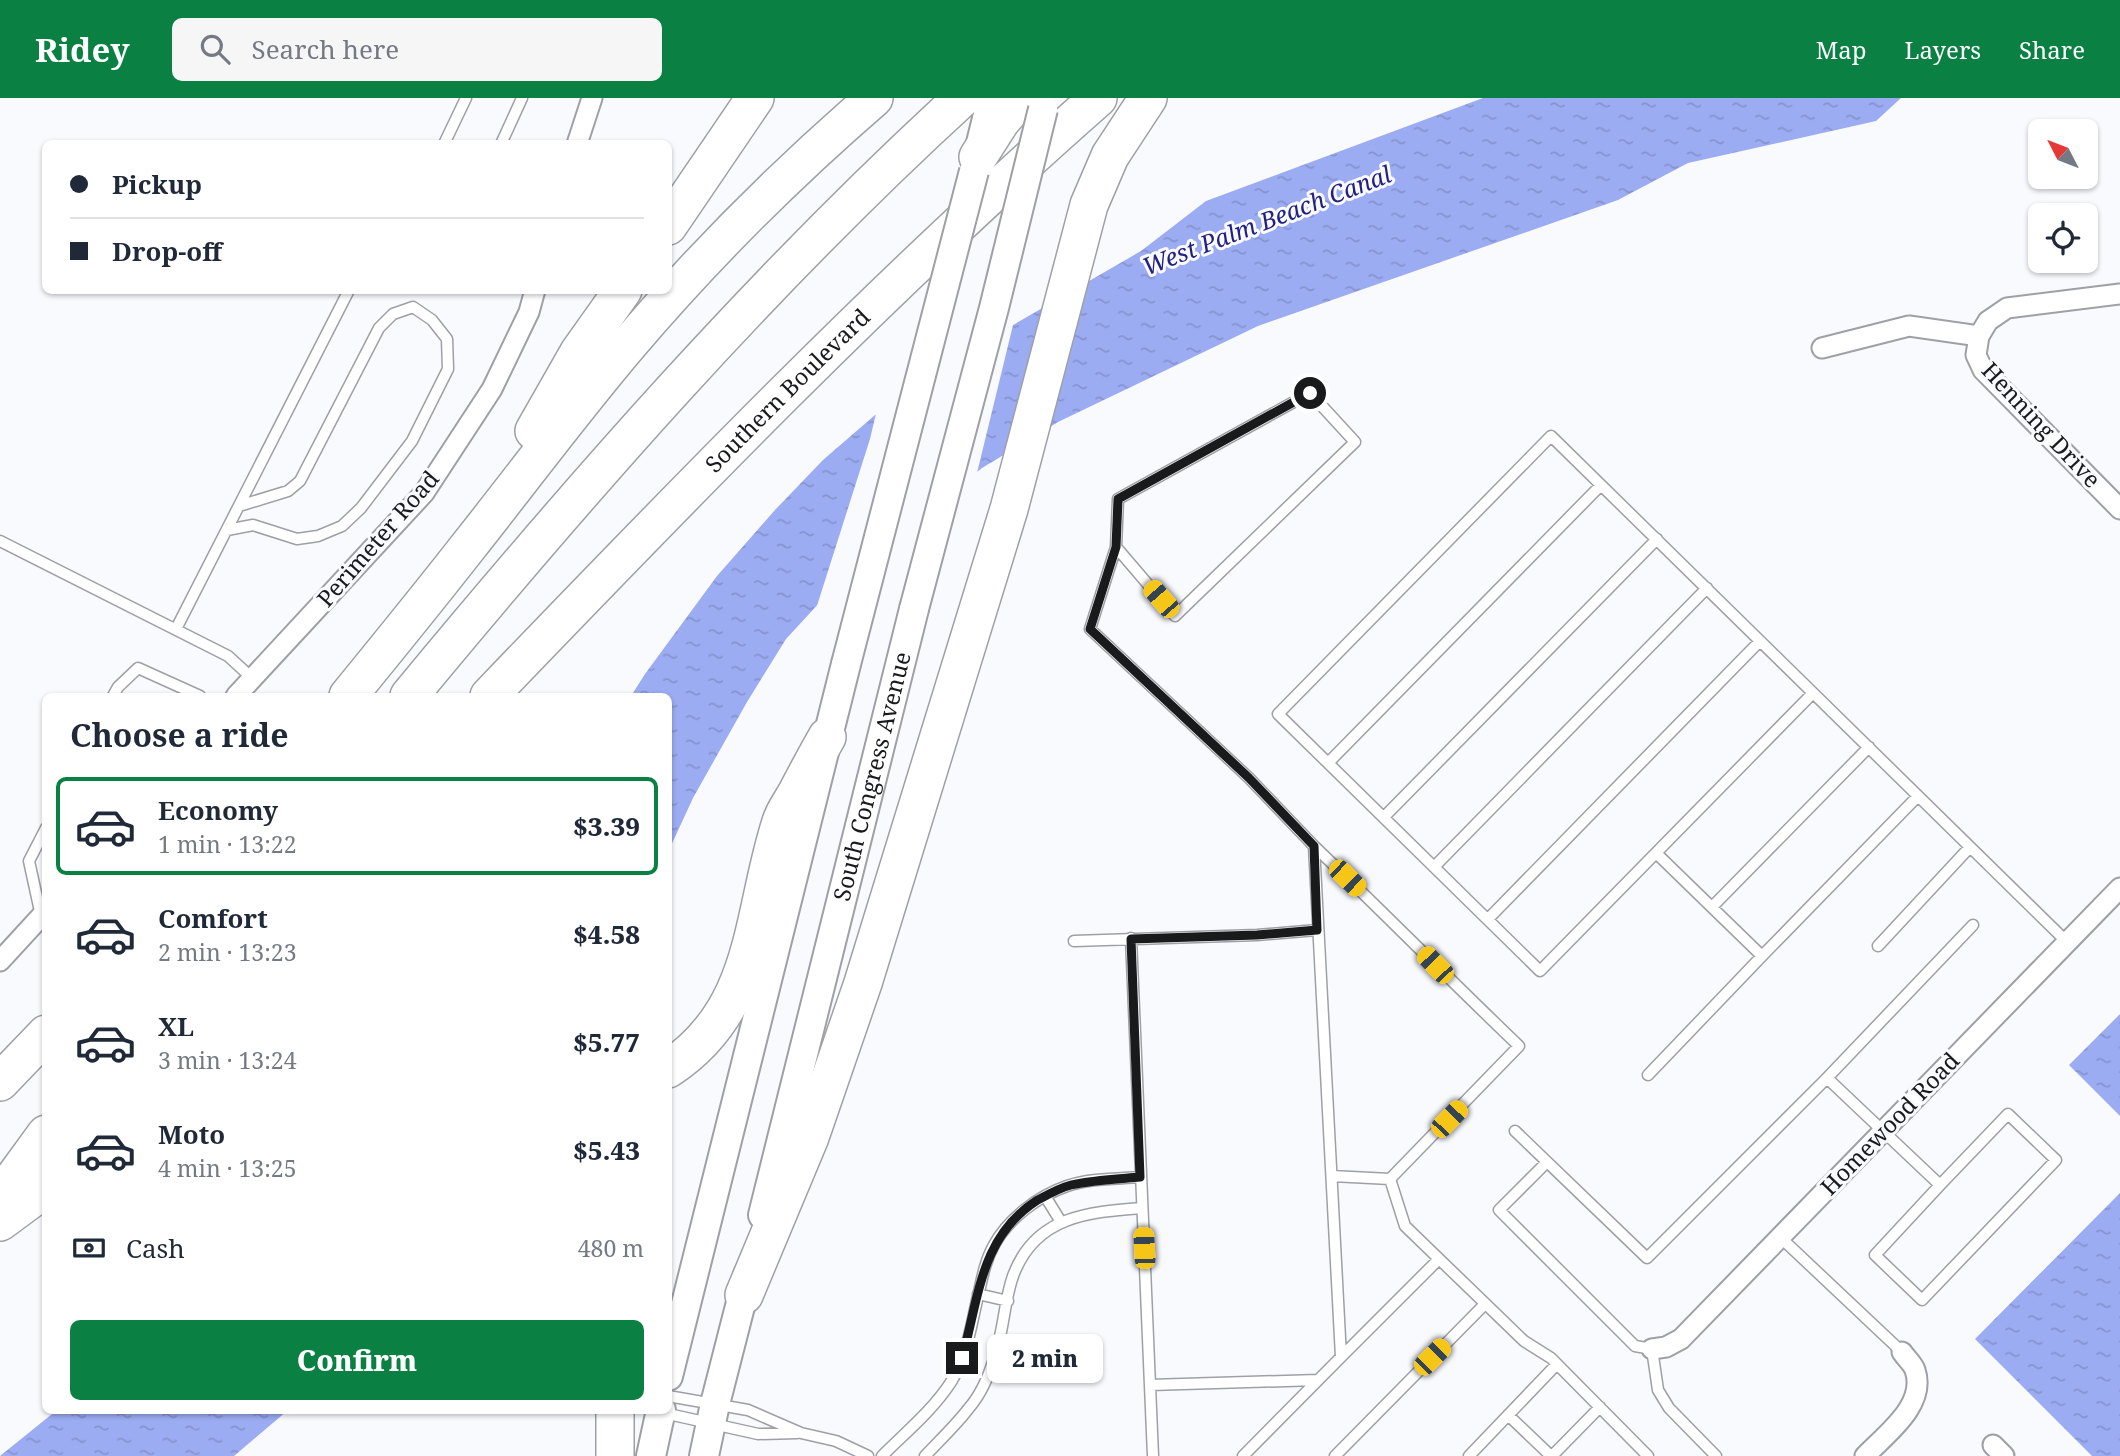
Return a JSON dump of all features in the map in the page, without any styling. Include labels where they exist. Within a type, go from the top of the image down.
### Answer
[{"type":"highway","points":[[672,220],[755,98]]},
{"type":"highway","points":[[350,693],[583,399],[678,288],[782,182],[874,98]]},
{"type":"highway","points":[[411,693],[531,549],[723,337],[850,205],[962,98]]},
{"type":"highway","name":"Southern Boulevard","points":[[493,693],[803,373],[983,200],[1098,98]]},
{"type":"highway","points":[[744,1295],[810,1138],[863,984],[1016,483],[1089,205],[1120,138],[1148,98]]},
{"type":"highway","points":[[976,164],[1001,121],[1037,102]]},
{"type":"highway","points":[[468,547],[579,352],[620,294]]},
{"type":"highway","points":[[672,1066],[704,1039],[727,1010],[736,991],[782,820],[827,737]]},
{"type":"highway","points":[[0,1082],[42,1038]]},
{"type":"highway","points":[[0,1198],[42,1140]]},
{"type":"highway","points":[[0,1210],[42,1167]]},
{"type":"highway","points":[[0,1222],[42,1191]]},
{"type":"highway","points":[[615,1414],[615,1456]]},
{"type":"main road","points":[[672,1360],[827,737],[992,98]]},
{"type":"main road","name":"South Congress Avenue","points":[[704,1456],[914,609],[994,308],[1037,102]]},
{"type":"main road","points":[[651,1456],[661,1414]]},
{"type":"street","points":[[579,140],[592,98]]},
{"type":"street","name":"Perimeter Road","points":[[239,693],[424,493],[492,389],[529,312],[534,294]]},
{"type":"street","points":[[1822,348],[1909,326],[1979,336],[1988,321],[2007,308],[2120,294]]},
{"type":"street","name":"Henning Drive","points":[[1979,336],[1976,355],[1983,370],[2120,509]]},
{"type":"street","name":"Homewood Road","points":[[1652,1349],[1666,1347],[1681,1339],[2120,888]]},
{"type":"street","points":[[0,961],[42,914]]},
{"type":"street","points":[[1864,1456],[1907,1413],[1917,1391],[1915,1369],[1902,1352]]},
{"type":"lane","points":[[446,140],[466,98]]},
{"type":"lane","points":[[503,140],[522,98]]},
{"type":"lane","points":[[176,629],[347,294]]},
{"type":"lane","points":[[227,530],[253,525],[297,539],[318,537],[342,526],[361,508],[412,441],[448,369],[447,339],[432,320],[413,307],[393,314],[379,328],[300,481],[288,491],[239,506]]},
{"type":"lane","points":[[1116,547],[1175,616],[1355,442],[1310,393],[1118,499],[1116,547],[1090,629],[1249,778],[1454,985],[1519,1046],[1390,1179],[1332,1176]]},
{"type":"lane","points":[[1813,693],[1540,971],[1278,714],[1551,436],[2067,942]]},
{"type":"lane","points":[[1328,763],[1601,485]]},
{"type":"lane","points":[[1384,817],[1657,539]]},
{"type":"lane","points":[[0,541],[228,656],[253,678]]},
{"type":"lane","points":[[1434,867],[1707,588]]},
{"type":"lane","points":[[1488,919],[1760,641]]},
{"type":"lane","points":[[115,693],[138,668],[193,693]]},
{"type":"lane","points":[[1712,907],[1868,747]]},
{"type":"lane","points":[[1648,1075],[1918,796]]},
{"type":"lane","points":[[42,836],[29,861],[42,909]]},
{"type":"lane","points":[[1314,846],[1340,1357]]},
{"type":"lane","points":[[1878,946],[1970,847]]},
{"type":"lane","points":[[1656,853],[1762,956]]},
{"type":"lane","points":[[1515,1131],[1647,1258],[1827,1078],[1973,925]]},
{"type":"lane","points":[[1074,941],[1257,935],[1317,930]]},
{"type":"lane","points":[[1131,939],[1153,1456]]},
{"type":"lane","points":[[1827,1078],[1940,1185]]},
{"type":"lane","points":[[2008,1114],[2056,1160],[1922,1300],[1875,1255],[1940,1185],[2008,1114]]},
{"type":"lane","points":[[1547,1162],[1499,1210],[1635,1346],[1652,1349],[1658,1390],[1669,1408],[1716,1456]]},
{"type":"lane","points":[[882,1456],[951,1382],[962,1358],[984,1271],[994,1245],[1008,1225],[1029,1206],[1067,1186],[1140,1177]]},
{"type":"lane","points":[[1390,1179],[1405,1226],[1524,1341],[1557,1364],[1648,1456]]},
{"type":"lane","points":[[1045,1196],[1061,1222]]},
{"type":"lane","points":[[925,1456],[970,1407],[983,1384],[996,1355],[1013,1276],[1025,1253],[1039,1237],[1061,1222],[1093,1212],[1142,1208]]},
{"type":"lane","points":[[1780,1237],[1902,1352]]},
{"type":"lane","points":[[1243,1456],[1439,1259]]},
{"type":"lane","points":[[978,1294],[1008,1301]]},
{"type":"lane","points":[[1335,1456],[1485,1304]]},
{"type":"lane","points":[[1469,1456],[1557,1364]]},
{"type":"lane","points":[[1150,1385],[1318,1380]]},
{"type":"lane","points":[[672,1407],[713,1414],[758,1434],[801,1433]]},
{"type":"lane","points":[[672,1407],[713,1414],[748,1410],[801,1433],[836,1441],[868,1456]]},
{"type":"lane","points":[[1508,1415],[1552,1456],[1600,1407]]},
{"type":"lane","points":[[1344,1447],[1353,1456]]},
{"type":"water","name":"West Palm Beach Canal","points":[[1483,98],[1901,98],[1876,121],[1688,163],[1618,200],[1258,326],[1058,422],[982,468],[845,575],[786,639],[693,798],[672,844],[672,693],[633,693],[717,576],[823,460],[875,415],[951,361],[1141,251],[1206,201]]},
{"type":"water","points":[[2120,1014],[2120,1116],[2069,1065]]},
{"type":"water","points":[[2120,1193],[2120,1456],[2092,1456],[1975,1339]]},
{"type":"water","points":[[52,1414],[283,1414],[234,1456],[0,1456]]},
{"type":"pier","points":[[1014,321],[976,477],[847,577],[815,612],[877,409],[949,358]]},
{"type":"route","points":[[962,1358],[984,1271],[994,1245],[1008,1225],[1029,1206],[1067,1186],[1140,1177],[1131,939],[1317,930],[1314,846],[1249,778],[1090,629],[1116,547],[1118,499],[1310,393]]}]
